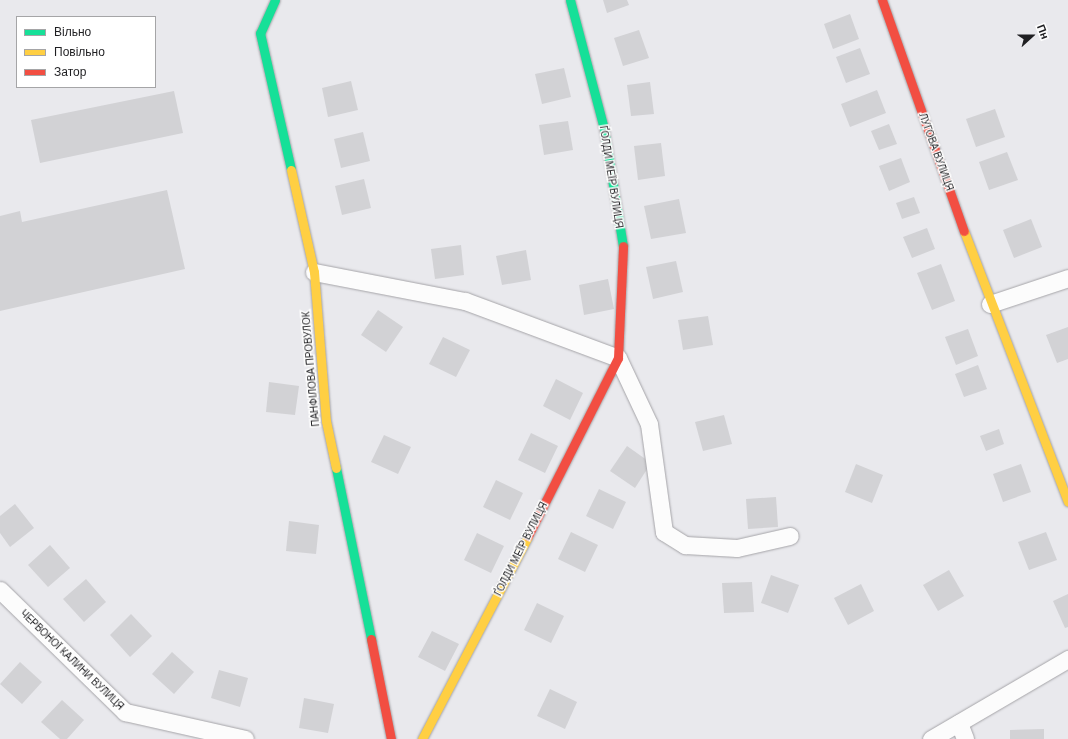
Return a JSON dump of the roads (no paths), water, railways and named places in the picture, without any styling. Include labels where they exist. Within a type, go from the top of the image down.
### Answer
[{"type":"street","name":"ПАНФІЛОВА ПРОВУЛОК","points":[[275,0],[260,34],[314,272],[326,421],[391,739]]},
{"type":"street","name":"ҐОЛДИ МЕЇР ВУЛИЦЯ","points":[[422,739],[433,722],[618,358],[624,252],[604,129],[570,0]]},
{"type":"street","name":"ЛУГОВА ВУЛИЦЯ","points":[[882,0],[990,304],[1068,502]]},
{"type":"street","points":[[314,272],[464,301],[618,358]]},
{"type":"street","points":[[990,304],[1068,278]]},
{"type":"street","name":"ҐОЛДИ МЕЇР ВУЛИЦЯ","points":[[618,358],[648,424],[664,532],[685,545],[737,548],[790,536]]},
{"type":"street","name":"ЧЕРВОНОЇ КАЛИНИ ВУЛИЦЯ","points":[[0,590],[125,712],[245,739]]},
{"type":"street","points":[[931,739],[962,731],[1068,659]]}]
